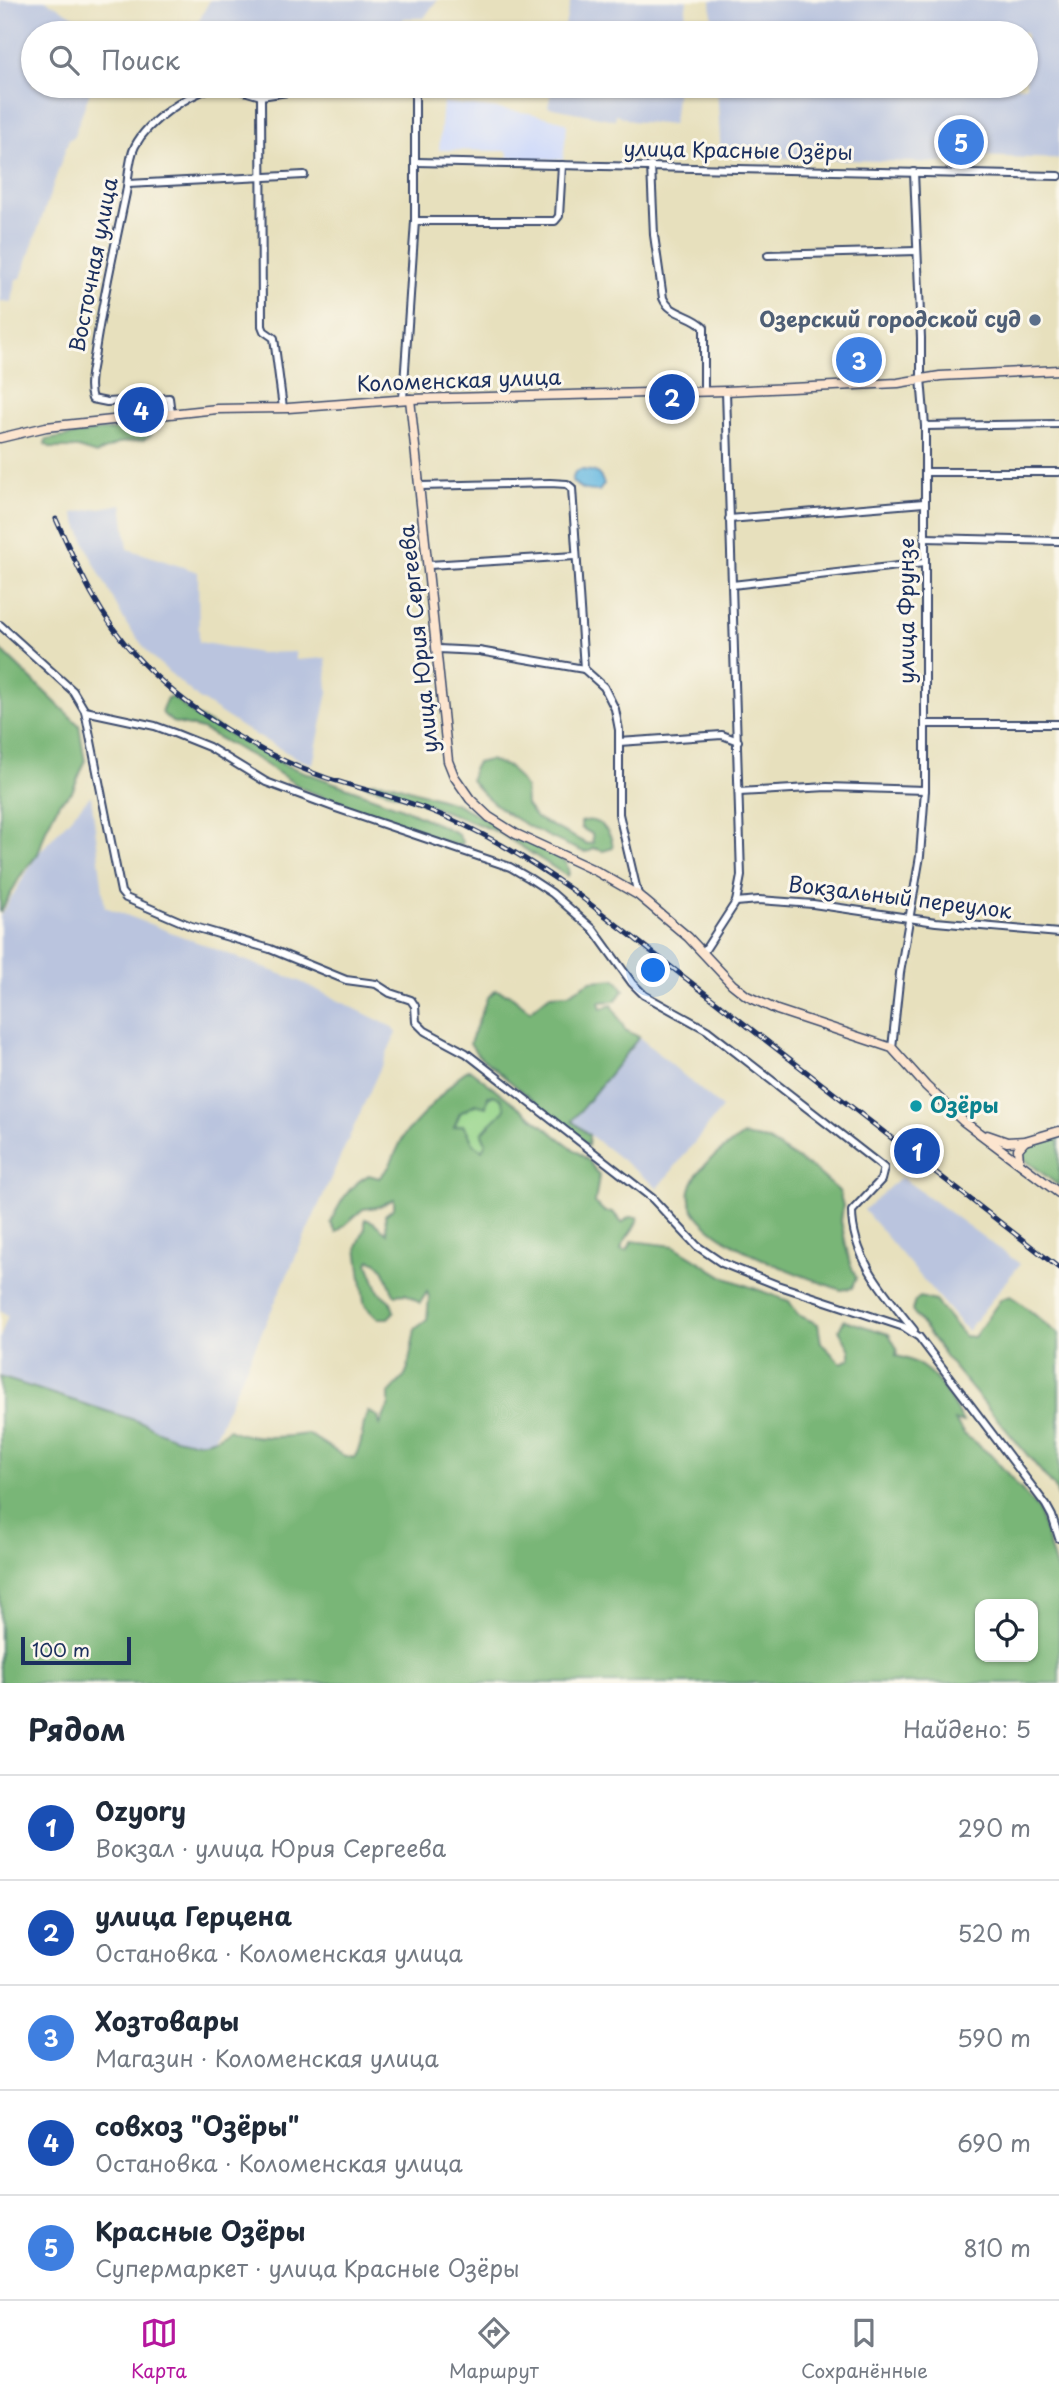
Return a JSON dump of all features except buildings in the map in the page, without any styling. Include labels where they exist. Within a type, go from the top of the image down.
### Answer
[{"type":"street","name":"Восточная улица","points":[[172,413],[169,398],[107,402],[92,399],[90,393],[99,323],[128,184],[131,155],[144,132],[190,98]]},
{"type":"street","points":[[261,98],[262,326],[264,331],[274,338],[283,408]]},
{"type":"street","name":"улица Юрия Сергеева","points":[[415,98],[415,221],[406,399],[420,486],[448,761],[454,776],[470,799],[489,817],[516,834],[596,871],[638,895],[688,937],[732,984],[760,1003],[892,1048],[926,1086],[977,1132],[1059,1193]]},
{"type":"street","name":"улица Красные Озёры","points":[[416,162],[1059,176]]},
{"type":"street","points":[[415,221],[555,221],[559,216],[562,165]]},
{"type":"street","points":[[651,166],[654,235],[663,298],[666,305],[673,310],[704,327],[704,392]]},
{"type":"street","name":"улица Фрунзе","points":[[892,1048],[900,973],[920,856],[926,790],[925,426],[920,378],[921,338],[914,172]]},
{"type":"street","points":[[128,184],[303,175]]},
{"type":"street","points":[[768,255],[916,251]]},
{"type":"street","name":"Коломенская улица","points":[[0,438],[46,427],[172,413],[406,399],[704,392],[898,383],[920,378],[1059,370]]},
{"type":"street","points":[[703,953],[736,902],[741,876],[726,391]]},
{"type":"street","points":[[925,426],[1059,424]]},
{"type":"street","points":[[925,472],[1059,472]]},
{"type":"street","points":[[420,486],[567,484],[572,488],[583,669]]},
{"type":"street","points":[[729,519],[925,503]]},
{"type":"street","points":[[924,538],[1059,541]]},
{"type":"street","points":[[429,565],[575,556]]},
{"type":"street","points":[[732,585],[924,563]]},
{"type":"street","points":[[0,625],[73,691],[85,711],[121,892],[126,898],[191,926],[270,949],[346,980],[376,984],[390,993],[411,1000],[415,1006],[416,1022],[425,1031],[466,1053],[652,1198],[696,1246],[722,1263],[828,1303],[890,1320],[919,1337]]},
{"type":"street","points":[[438,649],[479,651],[583,669],[604,687],[611,697],[619,730],[619,814],[638,895]]},
{"type":"street","points":[[85,711],[155,726],[208,747],[266,782],[510,867],[552,893],[593,929],[632,983],[644,995],[707,1030],[884,1168],[881,1180],[852,1211],[856,1244],[871,1274],[1046,1505],[1059,1538]]},
{"type":"street","points":[[925,724],[1059,724]]},
{"type":"street","points":[[619,742],[722,735],[738,741]]},
{"type":"street","points":[[739,792],[827,787],[926,790]]},
{"type":"street","name":"Вокзальный переулок","points":[[736,902],[760,900],[813,904],[936,922],[1059,933]]},
{"type":"street","points":[[977,1132],[1007,1142],[1025,1141],[1059,1131]]},
{"type":"street","points":[[1019,1163],[1017,1153],[1025,1141]]},
{"type":"shaded area","points":[[0,0],[45,0],[83,21],[21,21],[21,98],[88,98],[73,138],[69,139],[21,278],[16,279],[12,302],[0,301]]},
{"type":"shaded area","points":[[210,0],[437,0],[424,18],[404,18],[402,21],[199,21]]},
{"type":"shaded area","points":[[571,0],[687,0],[684,21],[566,21]]},
{"type":"shaded area","points":[[711,0],[1059,0],[1059,159],[945,157],[945,163],[721,156],[718,98],[1038,98],[1038,21],[712,21]]},
{"type":"shaded area","points":[[550,98],[676,98],[673,125],[632,121],[616,114],[615,120],[548,107]]},
{"type":"shaded area","points":[[443,102],[529,113],[562,121],[567,125],[563,160],[509,158],[507,151],[439,150]]},
{"type":"shaded area","points":[[122,504],[128,549],[198,572],[199,642],[259,653],[295,652],[296,660],[326,658],[328,692],[313,764],[300,760],[245,729],[198,698],[151,656],[127,625],[92,559],[73,513]]},
{"type":"shaded area","points":[[91,795],[105,907],[299,981],[394,1028],[396,1033],[206,1456],[0,1377],[0,1338],[8,1315],[0,1311],[0,916],[38,854]]},
{"type":"shaded area","points":[[639,1037],[722,1108],[658,1188],[572,1121]]},
{"type":"shaded area","points":[[901,1177],[1020,1264],[967,1331],[864,1210]]},
{"type":"green space","points":[[138,429],[151,435],[143,440],[119,443],[96,454],[78,448],[52,448],[45,444],[46,440],[97,431]]},
{"type":"green space","points":[[0,649],[79,725],[85,762],[72,792],[59,803],[38,854],[21,875],[0,913]]},
{"type":"green space","points":[[173,697],[193,714],[285,765],[400,807],[457,833],[463,843],[450,844],[303,789],[257,759],[202,729],[172,722],[163,714],[162,709],[167,698]]},
{"type":"green space","points":[[489,760],[509,767],[525,787],[526,805],[536,818],[587,844],[593,843],[592,834],[581,828],[581,822],[593,821],[607,831],[613,848],[603,851],[593,848],[584,852],[553,839],[508,814],[471,780],[477,763]]},
{"type":"green space","points":[[371,782],[390,783],[457,804],[566,862],[569,874],[567,876],[498,832],[408,797],[366,785]]},
{"type":"green space","points":[[616,979],[624,990],[615,1001],[599,1002],[601,1009],[612,1005],[625,1030],[639,1037],[572,1121],[589,1135],[588,1146],[477,1054],[470,1043],[487,998],[496,990],[510,995],[530,1011],[550,995],[568,994],[591,981]]},
{"type":"green space","points":[[469,1069],[589,1161],[599,1176],[595,1203],[605,1212],[613,1212],[622,1223],[629,1217],[638,1217],[621,1250],[627,1251],[632,1241],[674,1246],[726,1278],[789,1301],[798,1315],[818,1324],[821,1343],[841,1363],[850,1359],[850,1350],[839,1330],[844,1320],[889,1334],[897,1349],[896,1356],[919,1365],[937,1380],[963,1422],[955,1421],[964,1434],[992,1456],[1038,1509],[1059,1578],[1059,1683],[0,1683],[0,1377],[144,1423],[164,1434],[187,1441],[209,1440],[229,1429],[257,1437],[308,1434],[342,1455],[354,1458],[360,1446],[368,1411],[378,1417],[380,1425],[389,1405],[389,1393],[404,1377],[415,1329],[427,1320],[429,1297],[427,1292],[420,1303],[406,1294],[395,1295],[383,1269],[370,1260],[368,1264],[379,1292],[391,1302],[394,1312],[388,1318],[377,1318],[364,1302],[357,1247],[365,1228],[365,1219],[387,1233],[385,1215],[394,1208],[394,1199],[378,1207],[363,1209],[336,1233],[331,1223],[350,1189],[369,1175],[379,1178],[389,1167],[404,1135],[458,1077]],"holes":[[[494,1095],[501,1099],[505,1108],[482,1134],[486,1143],[482,1150],[474,1144],[463,1125],[454,1127],[460,1113],[475,1104],[486,1107],[488,1096]]]},
{"type":"green space","points":[[494,1095],[501,1099],[506,1108],[482,1134],[486,1143],[483,1150],[474,1145],[467,1130],[454,1128],[460,1113]]},
{"type":"green space","points":[[742,1136],[767,1140],[816,1171],[839,1191],[843,1206],[841,1221],[849,1260],[856,1278],[852,1288],[841,1290],[749,1253],[705,1224],[692,1207],[690,1190],[698,1173],[711,1159]]},
{"type":"green space","points":[[1059,1136],[1059,1186],[1024,1159],[1024,1153],[1031,1144]]},
{"type":"green space","points":[[1010,1296],[1059,1334],[1059,1499],[1055,1488],[952,1365],[912,1310],[915,1301],[920,1297],[935,1301],[964,1336],[974,1337],[1001,1299]]},
{"type":"water","points":[[593,471],[600,476],[604,484],[599,491],[584,489],[572,481],[575,472]]},
{"type":"railway","points":[[56,519],[90,590],[111,625],[155,676],[200,712],[276,757],[327,778],[429,810],[485,836],[538,867],[572,890],[1059,1268]]},
{"type":"place","name":"Красные Озёры","points":[[961,142]]},
{"type":"place","name":"Озерский городской суд","points":[[1035,320]]},
{"type":"place","name":"Хозтовары","points":[[859,360]]},
{"type":"place","name":"улица Герцена","points":[[672,397]]},
{"type":"place","name":"совхоз \"Озёры\"","points":[[141,410]]},
{"type":"place","name":"Озёры","points":[[916,1106]]},
{"type":"place","name":"Ozyory","points":[[917,1151]]}]
